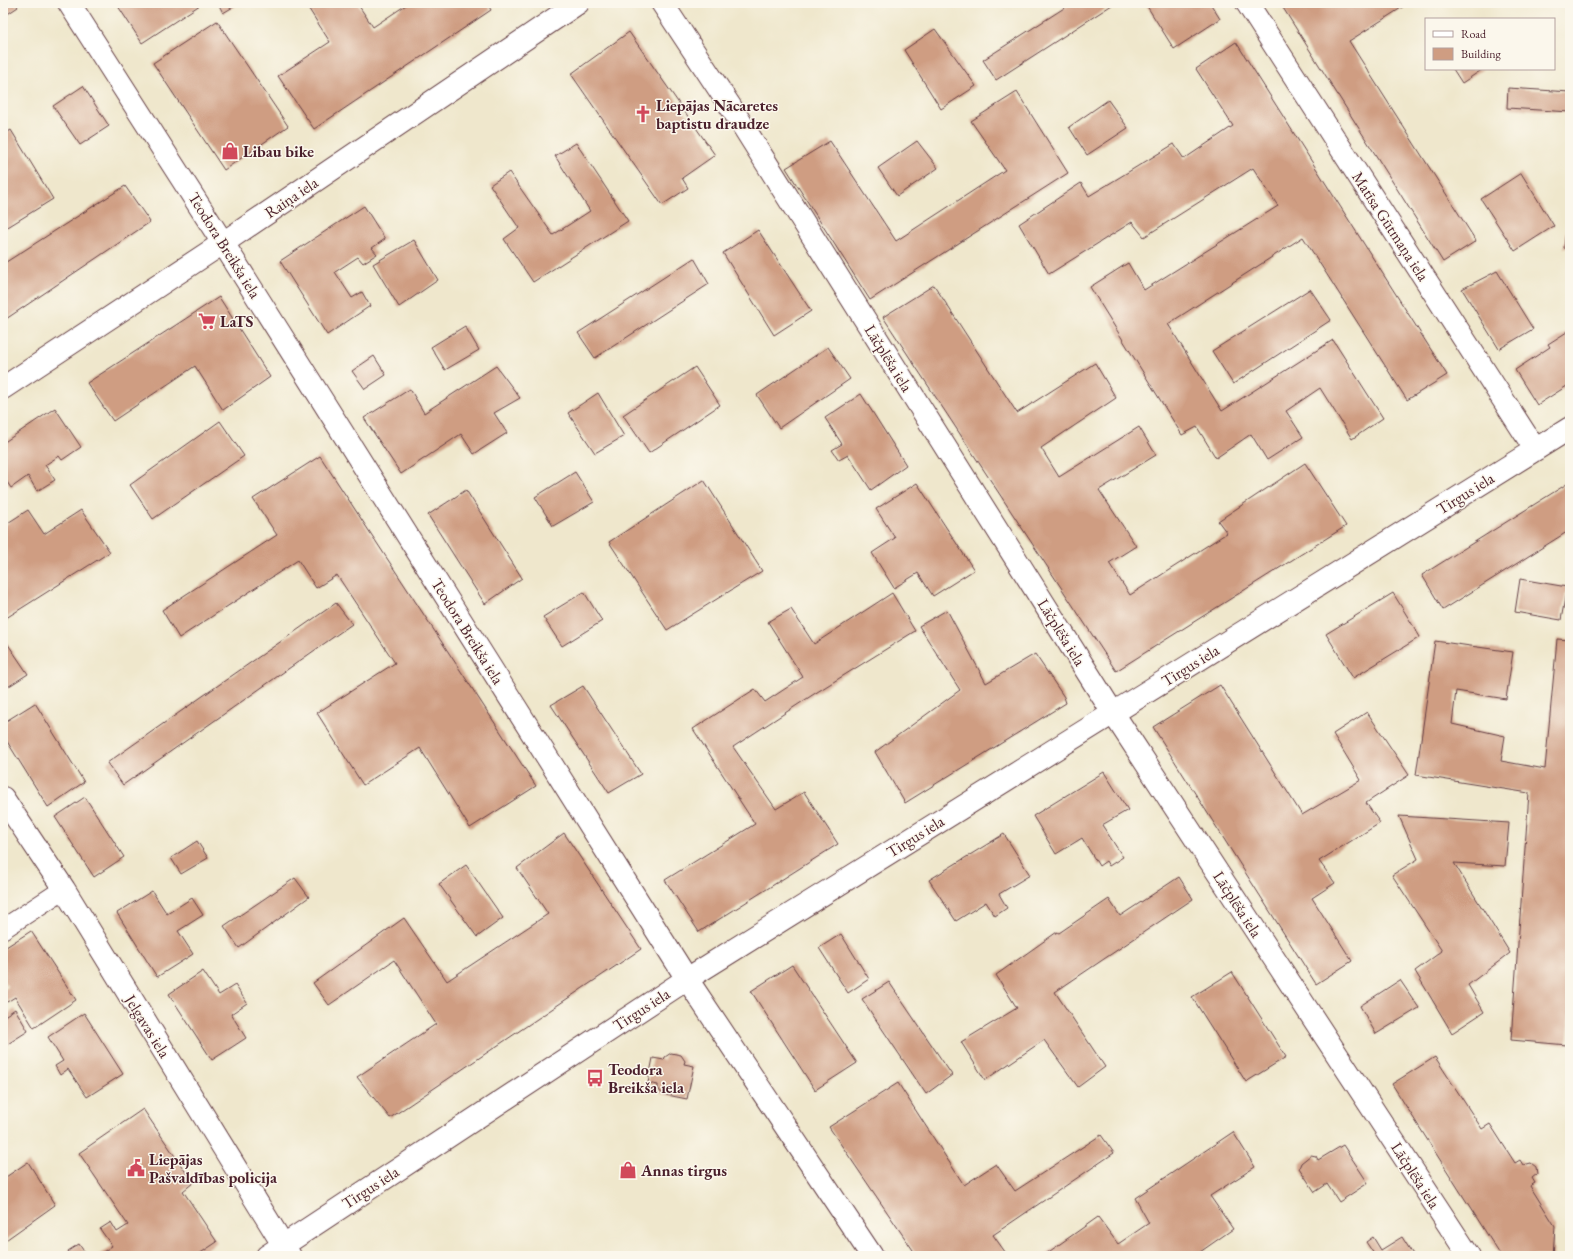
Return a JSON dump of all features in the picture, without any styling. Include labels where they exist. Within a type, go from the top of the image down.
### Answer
[{"type":"street","name":"Teodora Breikša iela","points":[[69,3],[224,243],[687,979],[872,1256]]},
{"type":"street","name":"Raiņa iela","points":[[3,388],[224,243],[578,3]]},
{"type":"street","name":"Lāčplēša iela","points":[[662,3],[736,115],[1113,713],[1469,1256]]},
{"type":"street","name":"Matīsa Gūtmaņa iela","points":[[1247,3],[1535,449]]},
{"type":"street","name":"Tirgus iela","points":[[280,1252],[687,979],[1570,428]]},
{"type":"street","name":"Jelgavas iela","points":[[3,798],[64,889],[280,1252]]},
{"type":"lane","points":[[3,929],[64,889]]},
{"type":"building","points":[[3,3],[15,3],[18,7],[3,17]]},
{"type":"building","points":[[116,3],[203,3],[142,43]]},
{"type":"building","points":[[218,3],[240,3],[223,13]]},
{"type":"building","points":[[305,3],[357,3],[373,27],[409,3],[487,3],[491,10],[314,129],[278,76],[330,42]]},
{"type":"building","points":[[1072,3],[1115,3],[996,80],[983,60]]},
{"type":"building","points":[[1145,3],[1210,3],[1220,19],[1174,49]]},
{"type":"building","points":[[1280,3],[1409,3],[1349,41],[1476,241],[1443,262]]},
{"type":"building","points":[[217,21],[288,126],[224,170],[153,63]]},
{"type":"building","points":[[935,29],[976,86],[941,109],[904,50]]},
{"type":"building","name":"Liepājas Nācaretes baptistu draudze","points":[[629,32],[715,155],[682,178],[688,188],[662,205],[571,74]]},
{"type":"building","points":[[1236,42],[1447,375],[1407,400],[1303,237],[1168,324],[1222,411],[1333,340],[1383,418],[1352,439],[1320,388],[1286,411],[1303,437],[1267,460],[1251,434],[1216,458],[1197,427],[1182,435],[1090,287],[1128,263],[1144,290],[1278,206],[1253,168],[1144,237],[1132,222],[1049,274],[1019,224],[1081,183],[1089,196],[1174,144],[1184,159],[1233,126],[1196,69]]},
{"type":"building","points":[[1454,70],[1482,70],[1462,83]]},
{"type":"building","points":[[83,86],[109,126],[80,145],[53,106]]},
{"type":"building","points":[[1508,88],[1570,92],[1570,112],[1507,108]]},
{"type":"building","points":[[1017,92],[1068,173],[870,300],[786,168],[830,141],[896,241],[1005,170],[971,121]]},
{"type":"building","points":[[1108,100],[1128,128],[1087,155],[1069,127]]},
{"type":"building","points":[[11,130],[53,199],[3,230],[3,135]]},
{"type":"building","points":[[917,141],[938,168],[897,196],[878,168]]},
{"type":"building","points":[[576,143],[628,221],[533,282],[504,239],[519,228],[490,185],[509,172],[553,235],[590,211],[555,156]]},
{"type":"building","points":[[1521,173],[1554,226],[1515,251],[1481,199]]},
{"type":"building","points":[[125,186],[150,222],[3,321],[3,264]]},
{"type":"building","points":[[364,206],[385,239],[372,248],[377,254],[363,263],[358,257],[335,272],[352,298],[362,292],[370,306],[327,335],[280,261]]},
{"type":"building","points":[[758,230],[811,311],[774,335],[723,253]]},
{"type":"building","points":[[1566,231],[1570,232],[1570,248],[1564,248]]},
{"type":"building","points":[[414,240],[438,280],[399,307],[373,264]]},
{"type":"building","points":[[694,258],[709,284],[595,358],[578,333]]},
{"type":"building","points":[[1497,271],[1533,329],[1499,349],[1462,289]]},
{"type":"building","points":[[934,285],[1017,413],[1095,363],[1116,398],[1041,448],[1059,477],[1139,427],[1156,455],[1099,490],[1136,546],[1109,563],[1130,595],[1227,533],[1218,521],[1305,463],[1346,526],[1116,671],[883,317]]},
{"type":"building","points":[[1310,289],[1331,320],[1233,384],[1212,351]]},
{"type":"building","points":[[219,297],[270,377],[223,410],[195,366],[113,421],[87,383]]},
{"type":"building","points":[[465,326],[479,350],[445,370],[431,347]]},
{"type":"building","points":[[1570,330],[1570,384],[1537,405],[1515,370],[1550,347],[1548,344]]},
{"type":"building","points":[[828,347],[850,379],[779,428],[757,395]]},
{"type":"building","points":[[374,356],[386,375],[365,389],[352,371]]},
{"type":"building","points":[[496,366],[520,398],[494,413],[507,433],[474,454],[461,434],[401,474],[364,418],[410,389],[424,413]]},
{"type":"building","points":[[695,367],[720,405],[649,453],[623,415]]},
{"type":"building","points":[[598,393],[624,436],[595,453],[568,413]]},
{"type":"building","points":[[861,394],[906,465],[871,490],[848,455],[839,460],[832,450],[842,444],[825,418]]},
{"type":"building","points":[[55,408],[81,447],[62,460],[59,456],[45,465],[55,480],[37,491],[28,476],[11,488],[3,476],[3,443]]},
{"type":"building","points":[[220,421],[244,456],[153,519],[130,485]]},
{"type":"building","points":[[320,456],[536,786],[470,828],[420,748],[363,785],[317,713],[395,663],[337,575],[316,588],[298,560],[179,638],[162,610],[277,535],[253,499]]},
{"type":"building","points":[[575,472],[594,502],[553,526],[535,497]]},
{"type":"building","points":[[704,480],[762,571],[667,630],[609,542]]},
{"type":"building","points":[[1570,482],[1570,530],[1443,610],[1422,575]]},
{"type":"building","points":[[917,483],[974,570],[933,596],[918,573],[894,588],[872,553],[895,538],[876,509]]},
{"type":"building","points":[[466,490],[522,578],[485,604],[428,515]]},
{"type":"building","points":[[28,510],[44,534],[81,510],[110,552],[3,620],[3,526]]},
{"type":"building","points":[[1520,579],[1567,587],[1561,620],[1515,612]]},
{"type":"building","points":[[584,592],[602,621],[562,646],[543,617]]},
{"type":"building","points":[[892,593],[915,631],[733,747],[776,809],[804,792],[838,844],[699,932],[665,880],[755,824],[693,729],[755,689],[765,702],[803,677],[768,622],[791,609],[814,644]]},
{"type":"building","points":[[1393,593],[1420,637],[1353,678],[1326,634]]},
{"type":"building","points":[[336,603],[352,624],[123,785],[107,763]]},
{"type":"building","points":[[947,610],[986,683],[1035,654],[1064,697],[1066,703],[905,803],[875,752],[960,690],[919,626]]},
{"type":"building","points":[[3,637],[28,674],[3,690]]},
{"type":"building","points":[[1557,639],[1570,640],[1570,1015],[1567,1045],[1511,1040],[1529,793],[1416,775],[1435,641],[1513,652],[1506,699],[1456,691],[1452,724],[1505,736],[1501,761],[1545,769]]},
{"type":"building","points":[[1220,685],[1302,815],[1361,780],[1333,734],[1367,712],[1409,775],[1366,803],[1380,823],[1319,861],[1335,883],[1312,898],[1352,961],[1316,984],[1153,727]]},
{"type":"building","points":[[583,686],[641,774],[609,793],[551,705]]},
{"type":"building","points":[[35,703],[84,782],[48,807],[3,735],[3,723]]},
{"type":"building","points":[[1104,772],[1128,810],[1102,825],[1123,857],[1109,866],[1106,861],[1099,866],[1082,838],[1056,854],[1033,816]]},
{"type":"building","points":[[85,797],[124,857],[94,877],[55,817]]},
{"type":"building","points":[[1399,816],[1509,823],[1505,866],[1454,863],[1510,953],[1468,985],[1484,1012],[1452,1033],[1415,971],[1442,951],[1392,875],[1418,859]]},
{"type":"building","points":[[564,833],[641,949],[390,1118],[357,1077],[436,1024],[394,960],[329,1005],[313,983],[404,918],[447,981],[548,914],[517,868]]},
{"type":"building","points":[[1004,834],[1030,875],[999,894],[1007,908],[995,916],[986,902],[956,921],[929,880]]},
{"type":"building","points":[[197,841],[208,858],[181,874],[171,858]]},
{"type":"building","points":[[466,865],[503,918],[477,937],[439,884]]},
{"type":"building","points":[[1179,877],[1193,899],[1055,992],[1105,1067],[1078,1087],[1044,1040],[985,1080],[961,1042],[1017,1008],[996,975],[1057,932],[1059,933],[1109,899],[1120,916]]},
{"type":"building","points":[[295,878],[309,897],[239,948],[224,926]]},
{"type":"building","points":[[152,891],[167,914],[192,898],[203,915],[178,931],[193,954],[157,977],[117,913]]},
{"type":"building","points":[[31,931],[76,1000],[34,1028],[15,997],[7,1002],[3,996],[3,990],[8,987],[3,980],[3,949]]},
{"type":"building","points":[[841,934],[869,979],[848,993],[819,948]]},
{"type":"building","points":[[792,965],[857,1063],[815,1090],[751,991]]},
{"type":"building","points":[[203,971],[219,995],[235,985],[247,1003],[231,1014],[246,1038],[212,1060],[169,994]]},
{"type":"building","points":[[1232,972],[1286,1057],[1246,1082],[1192,997]]},
{"type":"building","points":[[1400,980],[1419,1008],[1376,1034],[1360,1006]]},
{"type":"building","points":[[889,982],[952,1075],[926,1094],[862,999]]},
{"type":"building","points":[[15,1009],[28,1031],[3,1047],[3,1017]]},
{"type":"building","points":[[84,1013],[123,1074],[87,1097],[68,1069],[60,1075],[55,1066],[63,1061],[48,1037]]},
{"type":"building","points":[[671,1053],[681,1055],[685,1061],[684,1064],[694,1066],[687,1099],[662,1094],[658,1088],[658,1085],[648,1083],[653,1058],[664,1060],[665,1057]]},
{"type":"building","points":[[1435,1057],[1482,1129],[1490,1124],[1515,1163],[1520,1160],[1523,1165],[1531,1163],[1536,1167],[1537,1174],[1532,1178],[1535,1183],[1530,1186],[1555,1226],[1553,1256],[1501,1256],[1392,1084]]},
{"type":"building","points":[[898,1083],[964,1185],[996,1164],[1015,1191],[1101,1135],[1114,1153],[993,1235],[1008,1256],[917,1256],[829,1127]]},
{"type":"building","name":"Liepājas Pašvaldības policija","points":[[143,1109],[193,1183],[183,1191],[217,1242],[196,1256],[97,1256],[112,1246],[100,1229],[111,1222],[117,1232],[128,1225],[79,1153]]},
{"type":"building","points":[[1233,1132],[1255,1167],[1210,1196],[1233,1229],[1200,1252],[1203,1256],[1043,1256],[1098,1217],[1118,1244],[1149,1223],[1135,1198]]},
{"type":"building","points":[[1343,1145],[1368,1183],[1339,1202],[1327,1184],[1315,1192],[1299,1168],[1301,1163],[1311,1155],[1316,1156],[1318,1160]]},
{"type":"building","points":[[28,1162],[55,1205],[3,1242],[3,1179]]},
{"type":"building","points":[[1373,1237],[1381,1250],[1402,1237],[1414,1256],[1371,1256],[1374,1254],[1366,1242]]},
{"type":"building","points":[[79,1244],[87,1256],[71,1256],[68,1251]]},
{"type":"place","name":"Liepājas Nācaretes baptistu draudze","points":[[643,114]]},
{"type":"place","name":"Libau bike","points":[[230,151]]},
{"type":"place","name":"LaTS","points":[[207,321]]},
{"type":"place","name":"Teodora Breikša iela","points":[[595,1078]]},
{"type":"place","name":"Liepājas Pašvaldības policija","points":[[136,1168]]},
{"type":"place","name":"Annas tirgus","points":[[628,1170]]}]
